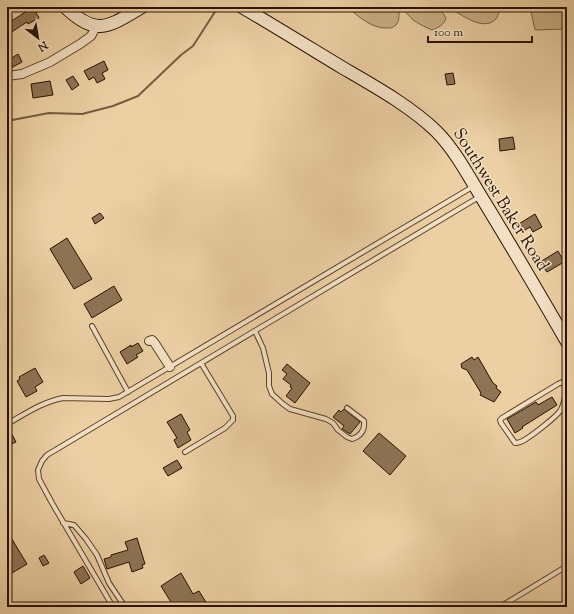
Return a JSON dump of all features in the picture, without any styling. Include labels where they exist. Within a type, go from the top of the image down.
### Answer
[{"type":"main road","points":[[65,7],[80,20],[96,27],[113,24],[142,7]]},
{"type":"main road","name":"Southwest Baker Road","points":[[242,7],[368,83],[419,116],[438,133],[456,156],[478,191],[567,342]]},
{"type":"street","points":[[7,76],[22,74],[50,62],[80,44],[90,36],[96,27]]},
{"type":"street","points":[[149,341],[152,340],[154,342],[170,367]]},
{"type":"lane","points":[[113,607],[38,479],[38,470],[42,461],[47,455],[255,331],[478,191]]},
{"type":"lane","points":[[7,424],[46,402],[56,399],[109,399],[119,397],[478,191]]},
{"type":"lane","points":[[92,326],[128,392]]},
{"type":"lane","points":[[255,331],[263,348],[269,373],[269,386],[272,394],[283,404],[290,409],[326,419],[333,423],[338,430],[347,437],[352,439],[358,437],[363,432],[365,427],[364,421],[347,408]]},
{"type":"lane","points":[[185,452],[225,428],[233,420],[233,416],[201,364]]},
{"type":"lane","points":[[567,380],[500,420],[515,443],[526,439],[554,418],[564,403],[567,386]]},
{"type":"lane","points":[[63,523],[74,525],[86,539],[97,555],[109,583],[125,607]]},
{"type":"lane","points":[[500,607],[567,566]]},
{"type":"shaded area","points":[[347,7],[429,7],[440,11],[446,18],[444,23],[432,30],[413,20],[403,10],[399,13],[398,21],[395,26],[390,28],[381,28],[366,21]]},
{"type":"shaded area","points":[[449,7],[497,7],[498,16],[491,23],[479,23],[466,18]]},
{"type":"shaded area","points":[[530,7],[567,7],[567,29],[535,30]]},
{"type":"building","points":[[33,7],[39,18],[28,24],[27,22],[7,35],[7,24]]},
{"type":"building","points":[[18,54],[22,62],[11,68],[7,61]]},
{"type":"building","points":[[104,61],[108,70],[102,73],[105,79],[97,83],[94,77],[89,80],[84,71]]},
{"type":"building","points":[[453,73],[455,84],[447,85],[445,74]]},
{"type":"building","points":[[73,76],[79,85],[72,90],[66,80]]},
{"type":"building","points":[[50,81],[53,95],[33,98],[31,84]]},
{"type":"building","points":[[513,137],[515,149],[500,151],[499,139]]},
{"type":"building","points":[[100,213],[104,218],[95,224],[92,218]]},
{"type":"building","points":[[535,214],[542,227],[533,232],[530,227],[522,232],[517,225]]},
{"type":"building","points":[[67,238],[92,279],[74,289],[50,249]]},
{"type":"building","points":[[558,251],[564,262],[547,272],[540,262]]},
{"type":"building","points":[[114,286],[122,300],[92,318],[84,304]]},
{"type":"building","points":[[138,343],[143,351],[136,355],[138,357],[127,364],[120,352],[131,345],[131,347]]},
{"type":"building","points":[[472,357],[474,360],[478,357],[493,383],[497,386],[496,388],[501,392],[494,402],[480,395],[481,393],[467,370],[462,368],[461,364]]},
{"type":"building","points":[[287,364],[310,383],[295,403],[286,396],[292,388],[290,387],[291,385],[283,379],[287,374],[282,370]]},
{"type":"building","points":[[35,368],[43,382],[35,387],[37,391],[26,397],[17,381],[20,379],[19,377]]},
{"type":"building","points":[[552,397],[557,405],[515,433],[507,419],[536,402],[538,405]]},
{"type":"building","points":[[344,409],[360,422],[350,434],[342,429],[344,426],[333,417],[339,410],[341,412]]},
{"type":"building","points":[[181,414],[190,430],[187,432],[191,440],[178,448],[174,440],[177,438],[167,422]]},
{"type":"building","points":[[7,427],[16,442],[7,446]]},
{"type":"building","points":[[379,433],[406,456],[390,475],[363,451]]},
{"type":"building","points":[[177,460],[182,468],[168,476],[163,468]]},
{"type":"building","points":[[7,531],[27,564],[7,576]]},
{"type":"building","points":[[137,538],[145,564],[142,565],[143,568],[132,572],[129,562],[107,569],[104,559],[111,557],[111,555],[128,550],[125,542]]},
{"type":"building","points":[[44,555],[49,563],[43,566],[39,558]]},
{"type":"building","points":[[83,566],[90,578],[81,584],[74,572]]},
{"type":"building","points":[[181,573],[193,594],[199,591],[209,607],[174,607],[161,586]]},
{"type":"waterway","points":[[7,121],[49,113],[82,114],[113,106],[138,96],[181,55],[193,46],[218,7]]},
{"type":"waterway","points":[[395,7],[400,7]]}]
